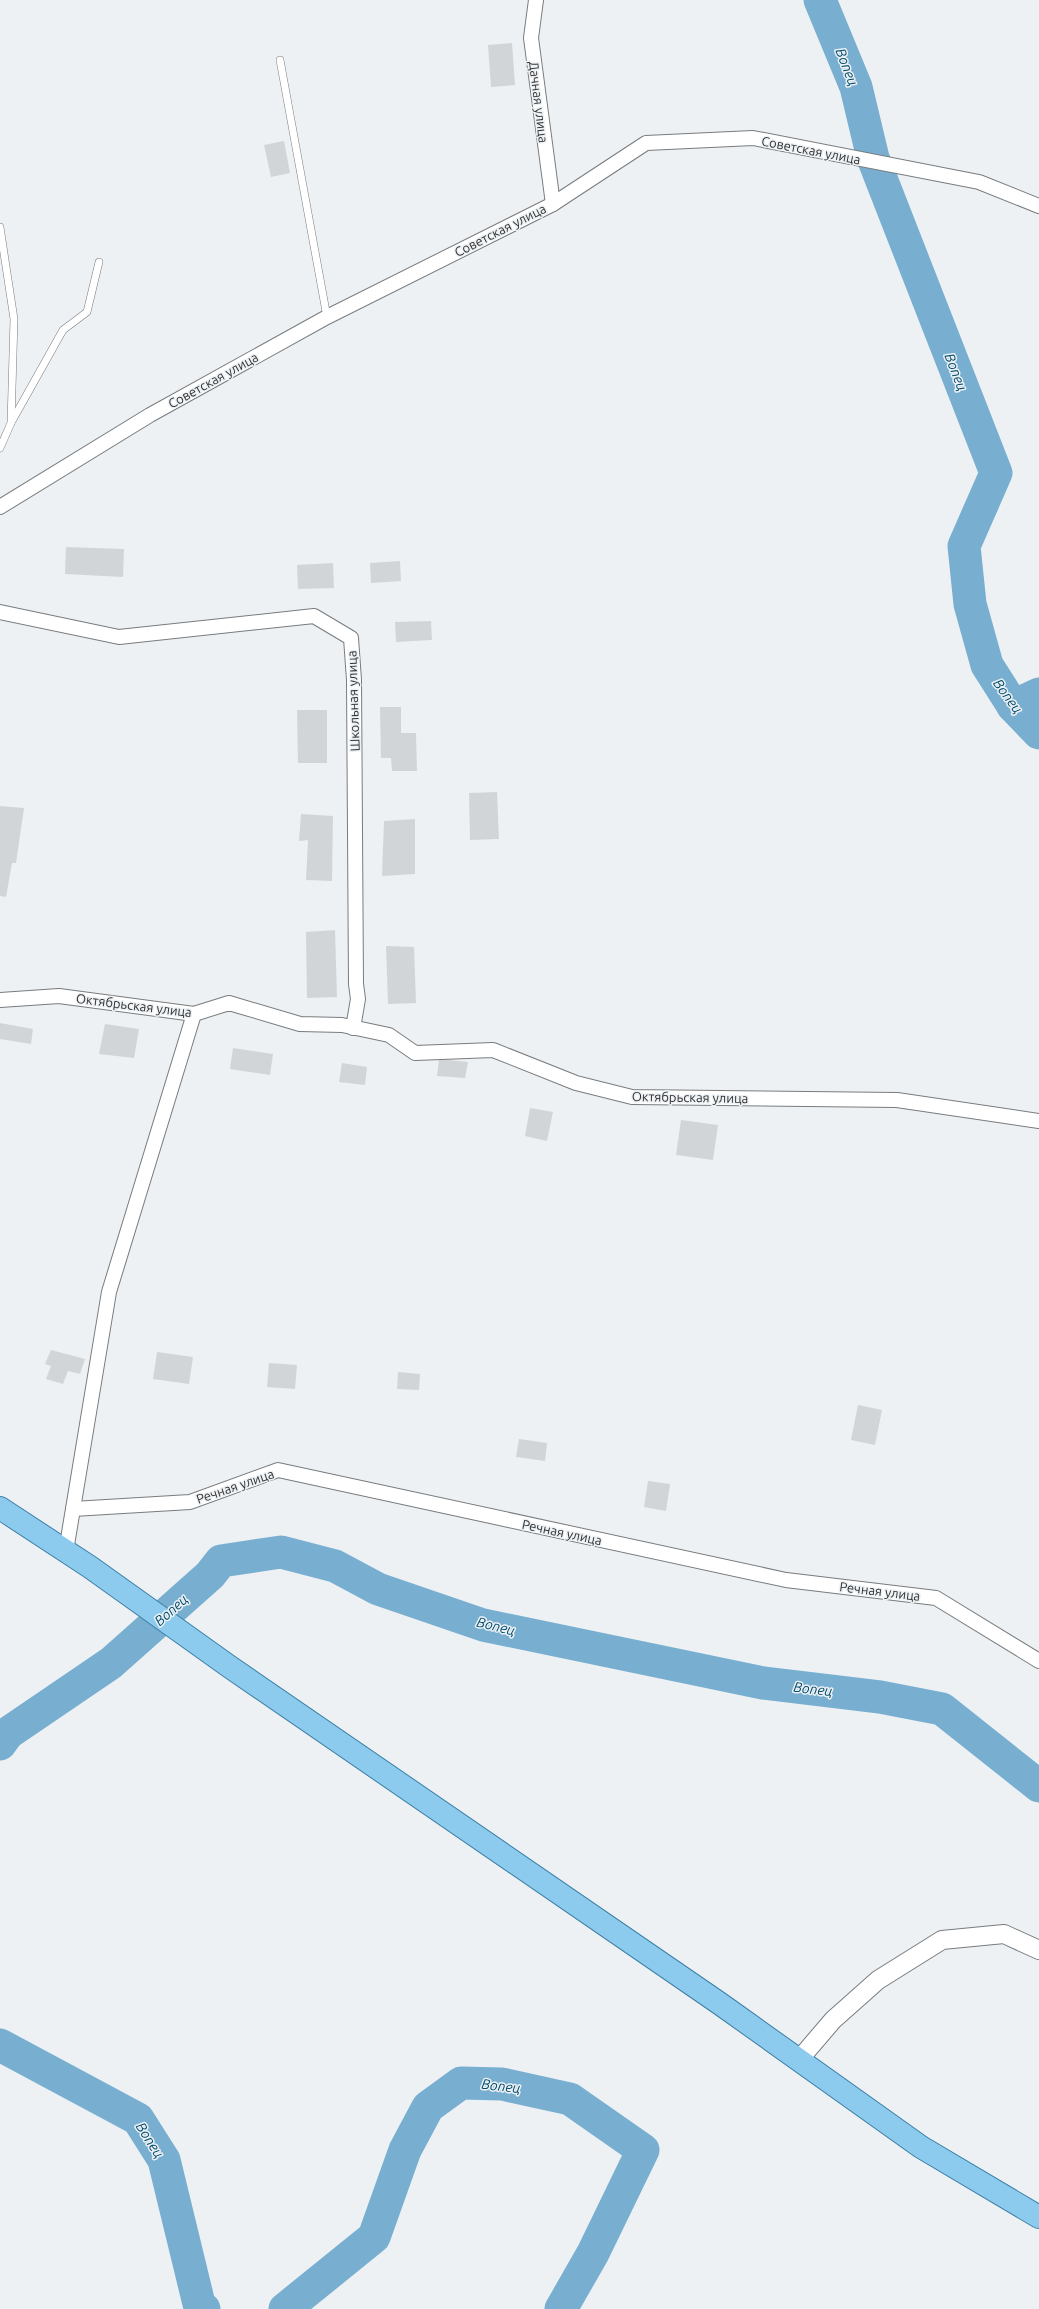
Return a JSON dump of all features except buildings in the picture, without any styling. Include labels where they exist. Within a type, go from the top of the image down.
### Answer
[{"type":"main road","points":[[0,1508],[90,1567],[230,1667],[719,2003],[798,2061],[921,2147],[1039,2217]]},
{"type":"street","name":"Дачная улица","points":[[536,0],[531,38],[553,204]]},
{"type":"street","name":"Советская улица","points":[[0,507],[150,415],[327,317],[553,204],[646,143],[753,138],[979,182],[1039,206]]},
{"type":"street","name":"Школьная улица","points":[[0,612],[119,637],[314,616],[351,638],[354,680],[356,984],[358,999],[353,1028]]},
{"type":"street","name":"Октябрьская улица","points":[[0,1000],[59,996],[194,1014],[229,1003],[300,1024],[342,1025],[390,1035],[415,1053],[493,1050],[576,1083],[632,1097],[897,1100],[1039,1121]]},
{"type":"street","points":[[66,1551],[109,1292],[194,1014]]},
{"type":"street","name":"Речная улица","points":[[73,1510],[190,1502],[278,1470],[786,1580],[936,1598],[1039,1661]]},
{"type":"street","points":[[798,2061],[833,2020],[878,1980],[942,1940],[1004,1934],[1039,1950]]},
{"type":"lane","points":[[280,60],[327,317]]},
{"type":"lane","points":[[0,227],[14,319],[11,423]]},
{"type":"lane","points":[[0,448],[11,423],[63,330],[87,312],[99,262]]},
{"type":"waterway","name":"Вопец","points":[[820,0],[856,87],[873,158],[996,473],[964,546],[970,604],[987,665],[1013,706],[1039,733]]},
{"type":"waterway","points":[[1013,706],[1039,694]]},
{"type":"waterway","name":"Вопец","points":[[0,1744],[8,1733],[111,1663],[210,1575],[221,1561],[281,1552],[335,1566],[378,1589],[483,1625],[763,1683],[880,1697],[942,1709],[1039,1786]]},
{"type":"waterway","name":"Вопец","points":[[0,2045],[138,2119],[164,2160],[200,2308],[204,2309]]},
{"type":"waterway","name":"Вопец","points":[[285,2309],[374,2237],[405,2150],[428,2107],[461,2083],[502,2084],[570,2099],[643,2150],[593,2253],[561,2309]]}]
